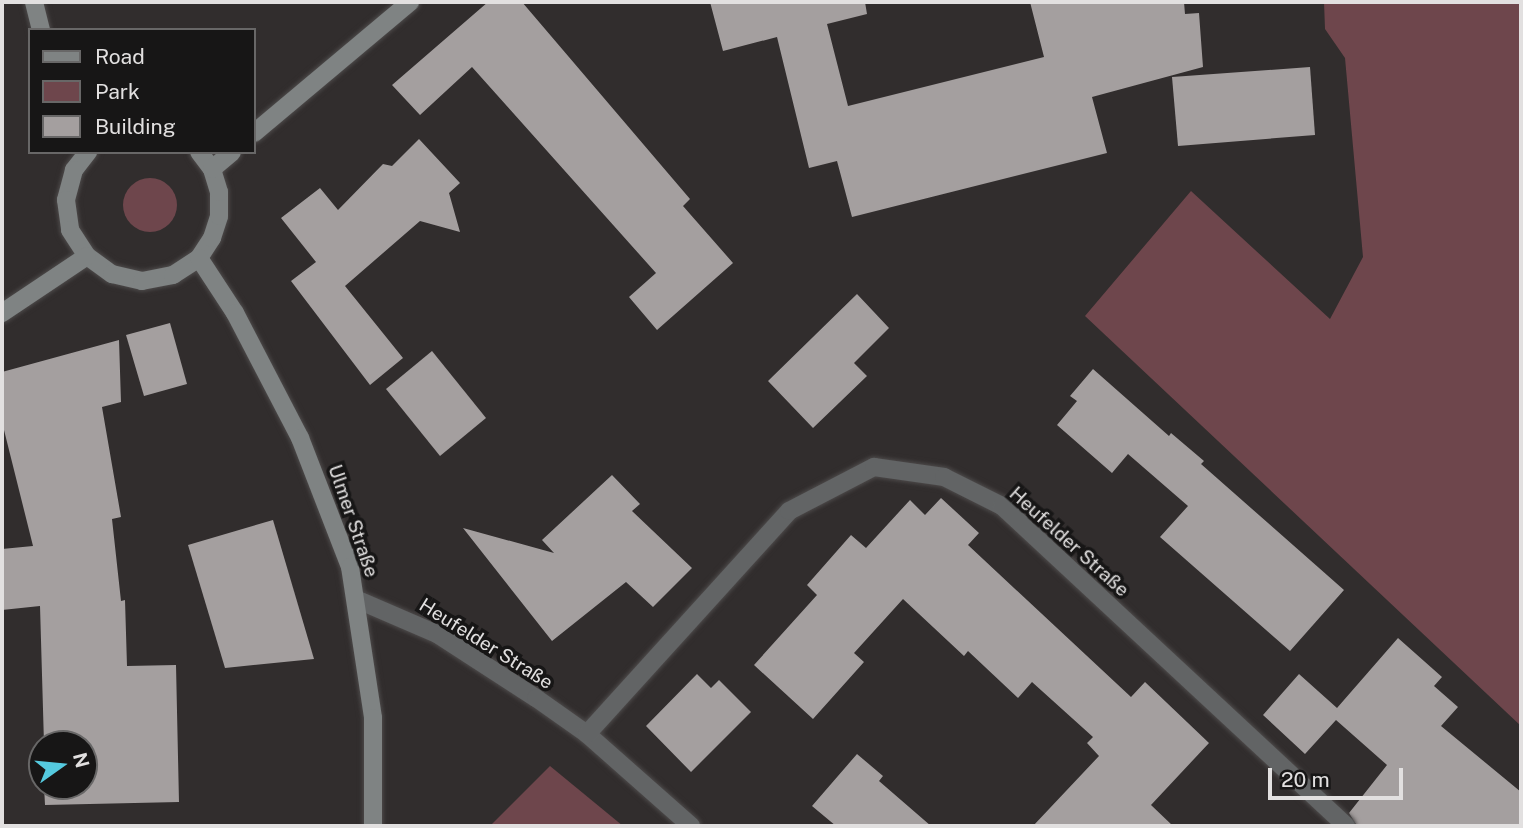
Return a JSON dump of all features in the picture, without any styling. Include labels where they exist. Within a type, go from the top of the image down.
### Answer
[{"type":"street","points":[[34,2],[40,28]]},
{"type":"street","points":[[256,131],[401,4]]},
{"type":"street","points":[[86,154],[74,170],[66,200],[71,230],[87,256],[112,274],[142,281],[173,275],[199,258],[219,216],[212,169],[201,154]]},
{"type":"street","points":[[212,169],[230,154]]},
{"type":"street","points":[[2,313],[87,256]]},
{"type":"street","name":"Ulmer Straße","points":[[199,258],[234,313],[300,438],[330,510],[358,600],[373,718],[373,826]]},
{"type":"street","name":"Heufelder Straße","points":[[587,734],[789,511],[874,467],[944,477],[1002,506],[1346,826]]},
{"type":"street","name":"Heufelder Straße","points":[[358,600],[437,634],[587,734],[691,826]]},
{"type":"green space","points":[[1324,2],[1521,2],[1521,726],[1085,316],[1191,191],[1330,319],[1363,257],[1345,58],[1325,29]]},
{"type":"green space","points":[[150,178],[169,186],[177,205],[169,224],[150,232],[131,224],[123,205],[131,186]]},
{"type":"green space","points":[[550,766],[623,826],[490,826]]},
{"type":"building","points":[[488,2],[522,2],[690,199],[683,206],[733,263],[657,330],[629,297],[656,273],[472,67],[420,115],[392,85]]},
{"type":"building","points":[[710,2],[865,2],[867,14],[827,24],[848,106],[1044,57],[1030,2],[1184,2],[1185,14],[1199,13],[1203,67],[1092,97],[1107,153],[852,217],[837,161],[809,168],[777,37],[723,51]]},
{"type":"building","points":[[1310,67],[1315,135],[1178,146],[1172,77]]},
{"type":"building","points":[[419,139],[460,183],[449,193],[460,232],[420,221],[345,286],[403,358],[370,385],[291,281],[316,262],[281,218],[320,188],[338,210],[383,164],[392,166]]},
{"type":"building","points":[[857,294],[889,328],[854,363],[867,376],[813,428],[768,381]]},
{"type":"building","points":[[170,323],[187,384],[144,396],[126,335]]},
{"type":"building","points":[[119,340],[121,402],[102,407],[121,517],[112,519],[121,601],[125,600],[127,666],[176,665],[179,802],[45,805],[45,800],[98,800],[98,730],[44,730],[40,606],[2,610],[2,549],[33,546],[2,422],[2,372]]},
{"type":"building","points":[[432,351],[486,418],[440,456],[386,389]]},
{"type":"building","points":[[1093,369],[1169,436],[1171,433],[1204,461],[1201,464],[1344,590],[1290,651],[1160,537],[1188,506],[1128,454],[1112,473],[1057,425],[1077,401],[1070,396]]},
{"type":"building","points":[[612,475],[640,504],[632,511],[692,568],[653,607],[626,582],[552,641],[463,528],[554,553],[542,540]]},
{"type":"building","points":[[941,498],[979,533],[968,545],[1131,697],[1145,682],[1209,743],[1151,805],[1173,826],[1033,826],[1099,756],[1087,743],[1093,737],[1032,682],[1018,698],[968,651],[964,656],[903,599],[854,653],[864,662],[813,719],[754,665],[817,595],[807,585],[851,535],[866,548],[910,500],[925,515]]},
{"type":"building","points":[[273,520],[314,659],[225,668],[188,545]]},
{"type":"building","points":[[1398,638],[1442,677],[1434,686],[1458,707],[1441,726],[1521,792],[1521,826],[1357,826],[1349,813],[1387,765],[1336,720],[1305,754],[1263,715],[1299,674],[1337,708]]},
{"type":"building","points":[[697,674],[711,688],[719,680],[751,712],[691,772],[646,726]]},
{"type":"building","points":[[857,754],[883,776],[879,781],[931,826],[836,826],[812,806]]}]
